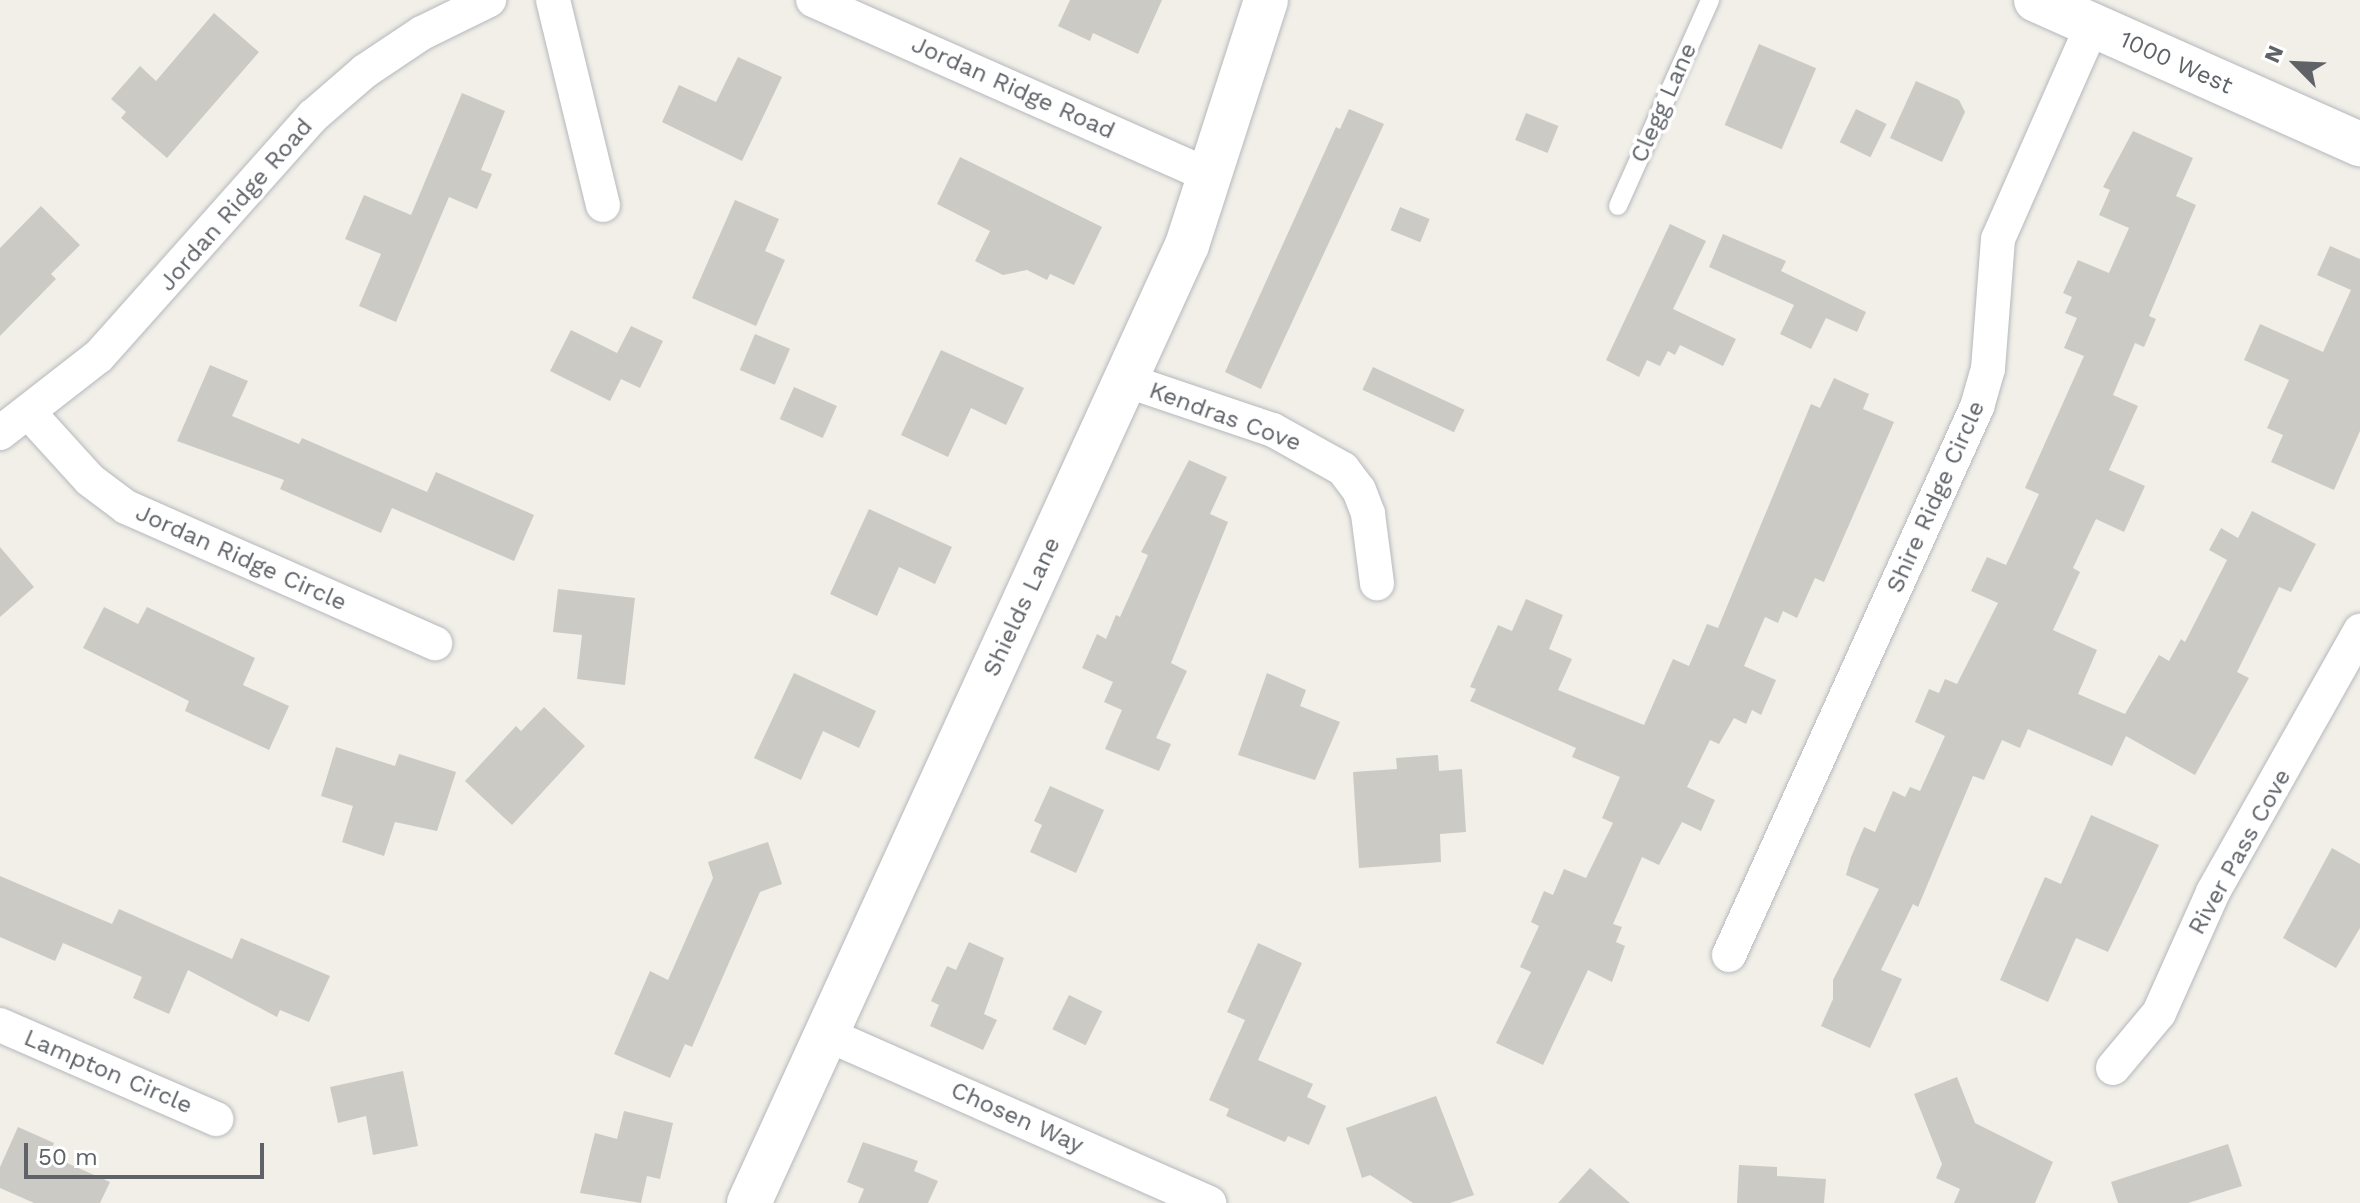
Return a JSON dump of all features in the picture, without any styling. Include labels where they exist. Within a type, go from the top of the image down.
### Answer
[{"type":"main road","name":"Shields Lane","points":[[749,1203],[1125,380],[1212,177],[1266,0]]},
{"type":"main road","name":"1000 West","points":[[2036,0],[2360,144]]},
{"type":"street","name":"Jordan Ridge Road","points":[[0,433],[30,414],[99,356],[313,116],[365,71],[422,33],[489,0]]},
{"type":"street","points":[[553,0],[603,205]]},
{"type":"street","name":"Jordan Ridge Road","points":[[813,0],[1212,177]]},
{"type":"street","name":"Shire Ridge Circle","points":[[1729,955],[1981,398],[1988,369],[1998,239],[2092,26]]},
{"type":"street","name":"Kendras Cove","points":[[1125,380],[1273,430],[1343,469],[1359,490],[1368,514],[1377,583]]},
{"type":"street","name":"Jordan Ridge Circle","points":[[30,414],[90,480],[126,507],[435,643]]},
{"type":"street","name":"River Pass Cove","points":[[2113,1068],[2159,1013],[2213,892],[2360,631]]},
{"type":"street","name":"Lampton Circle","points":[[0,1025],[216,1119]]},
{"type":"street","name":"Chosen Way","points":[[826,1034],[1209,1203]]},
{"type":"lane","name":"Clegg Lane","points":[[1618,206],[1710,0]]},
{"type":"building","points":[[1070,0],[1162,0],[1138,54],[1093,33],[1090,41],[1058,26]]},
{"type":"building","points":[[214,13],[259,52],[167,158],[121,118],[126,112],[111,99],[140,66],[156,81]]},
{"type":"building","points":[[1759,44],[1816,68],[1782,149],[1725,125]]},
{"type":"building","points":[[738,57],[782,77],[742,161],[662,122],[679,85],[716,102]]},
{"type":"building","points":[[1916,81],[1959,100],[1965,112],[1942,162],[1890,138]]},
{"type":"building","points":[[462,93],[505,111],[481,170],[492,174],[477,209],[449,197],[396,322],[359,306],[381,254],[345,239],[364,195],[411,215]]},
{"type":"building","points":[[1349,109],[1384,124],[1261,389],[1225,372],[1336,127],[1340,129]]},
{"type":"building","points":[[1856,109],[1887,124],[1870,157],[1840,142]]},
{"type":"building","points":[[1526,113],[1558,126],[1548,153],[1515,140]]},
{"type":"building","points":[[2133,131],[2193,158],[2176,196],[2196,205],[2149,316],[2156,319],[2144,347],[2135,343],[2113,395],[2138,406],[2109,470],[2145,486],[2124,532],[2096,519],[2073,568],[2080,572],[2053,630],[2097,650],[2078,694],[2125,714],[2159,655],[2169,661],[2181,639],[2185,642],[2227,560],[2209,550],[2221,528],[2238,538],[2252,511],[2316,544],[2291,592],[2279,587],[2237,672],[2249,678],[2195,775],[2126,736],[2112,766],[2028,729],[2020,748],[2002,740],[1984,780],[1973,776],[1918,907],[1913,904],[1881,970],[1902,979],[1870,1048],[1821,1026],[1833,999],[1833,980],[1879,889],[1846,875],[1851,857],[1864,827],[1875,832],[1893,791],[1905,797],[1910,787],[1920,791],[1945,736],[1915,722],[1929,689],[1939,693],[1945,679],[1957,684],[1998,603],[1971,591],[1987,557],[2006,565],[2039,494],[2025,488],[2084,356],[2064,348],[2077,318],[2065,313],[2072,297],[2063,293],[2078,260],[2109,273],[2129,228],[2099,215],[2110,190],[2103,187]]},
{"type":"building","points":[[960,157],[1102,227],[1074,285],[1050,274],[1047,280],[1027,270],[1003,275],[975,261],[990,231],[937,204]]},
{"type":"building","points":[[735,200],[779,219],[765,251],[785,260],[756,326],[692,298]]},
{"type":"building","points":[[41,206],[80,245],[51,274],[56,279],[0,336],[0,248]]},
{"type":"building","points":[[1400,207],[1430,219],[1420,242],[1391,230]]},
{"type":"building","points":[[1670,224],[1706,241],[1673,309],[1736,339],[1723,366],[1680,345],[1675,355],[1668,351],[1660,366],[1647,360],[1639,377],[1606,360]]},
{"type":"building","points":[[1723,234],[1786,261],[1781,271],[1866,312],[1857,332],[1826,318],[1811,349],[1780,334],[1794,305],[1709,267]]},
{"type":"building","points":[[2330,246],[2360,259],[2360,431],[2334,490],[2271,462],[2283,435],[2267,428],[2289,380],[2244,360],[2260,324],[2323,352],[2351,290],[2317,275]]},
{"type":"building","points":[[631,326],[663,341],[640,388],[621,379],[610,401],[550,371],[571,330],[617,353]]},
{"type":"building","points":[[755,334],[790,349],[775,385],[740,370]]},
{"type":"building","points":[[941,350],[1024,388],[1006,425],[971,408],[948,457],[901,435]]},
{"type":"building","points":[[210,365],[248,381],[232,416],[299,444],[302,438],[427,492],[436,472],[534,515],[514,561],[392,508],[381,533],[280,489],[284,480],[177,441]]},
{"type":"building","points":[[1373,367],[1465,410],[1454,432],[1362,390]]},
{"type":"building","points":[[1834,378],[1869,394],[1863,409],[1894,422],[1824,582],[1815,578],[1797,618],[1783,611],[1778,623],[1765,617],[1744,666],[1776,680],[1761,715],[1752,710],[1746,724],[1734,718],[1719,744],[1710,740],[1687,787],[1715,800],[1701,831],[1682,822],[1659,865],[1642,857],[1613,924],[1622,927],[1616,942],[1625,946],[1612,982],[1588,970],[1543,1065],[1496,1043],[1531,972],[1520,967],[1539,926],[1531,922],[1544,891],[1553,895],[1564,869],[1586,878],[1613,823],[1602,818],[1620,777],[1572,757],[1576,748],[1470,701],[1476,689],[1470,687],[1498,625],[1512,631],[1526,599],[1563,615],[1549,649],[1572,659],[1558,690],[1644,725],[1673,659],[1689,666],[1707,624],[1718,628],[1811,404],[1820,408]]},
{"type":"building","points":[[794,387],[837,406],[823,438],[780,419]]},
{"type":"building","points":[[1189,460],[1227,477],[1210,514],[1228,522],[1171,663],[1187,671],[1156,738],[1171,744],[1159,771],[1105,749],[1122,710],[1104,702],[1113,682],[1082,668],[1097,634],[1106,639],[1116,615],[1120,617],[1148,555],[1141,552]]},
{"type":"building","points":[[869,509],[952,547],[935,584],[899,567],[877,616],[830,594]]},
{"type":"building","points":[[0,547],[34,587],[0,617]]},
{"type":"building","points":[[558,589],[635,598],[625,685],[577,679],[582,635],[553,632]]},
{"type":"building","points":[[104,607],[138,624],[147,607],[255,658],[243,685],[289,706],[269,750],[185,711],[189,701],[83,648]]},
{"type":"building","points":[[794,673],[876,711],[859,748],[823,731],[801,780],[754,758]]},
{"type":"building","points":[[1267,673],[1306,690],[1300,706],[1340,722],[1315,780],[1238,755]]},
{"type":"building","points":[[544,707],[585,746],[512,825],[465,781],[516,726],[521,731]]},
{"type":"building","points":[[336,747],[395,766],[399,754],[456,772],[437,831],[395,822],[384,856],[342,842],[353,806],[321,796]]},
{"type":"building","points":[[1438,755],[1439,771],[1462,769],[1466,832],[1440,834],[1441,862],[1359,868],[1353,772],[1397,769],[1396,758]]},
{"type":"building","points":[[1050,786],[1104,810],[1076,873],[1030,852],[1042,825],[1034,821]]},
{"type":"building","points":[[2091,815],[2159,845],[2108,952],[2076,938],[2048,1002],[2000,980],[2045,877],[2061,884]]},
{"type":"building","points":[[768,842],[782,884],[760,892],[692,1047],[685,1044],[670,1078],[614,1054],[650,971],[668,980],[713,878],[708,862]]},
{"type":"building","points":[[2332,848],[2360,864],[2360,928],[2336,968],[2283,938]]},
{"type":"building","points":[[0,876],[112,924],[119,909],[232,959],[241,938],[330,976],[309,1022],[280,1010],[277,1017],[188,970],[169,1014],[133,998],[142,977],[63,943],[55,961],[0,937]]},
{"type":"building","points":[[969,942],[1004,958],[984,1014],[997,1020],[983,1050],[930,1026],[939,1005],[931,1001],[947,966],[956,970]]},
{"type":"building","points":[[1258,943],[1302,963],[1258,1060],[1313,1084],[1307,1097],[1326,1106],[1309,1145],[1288,1136],[1285,1142],[1226,1116],[1229,1109],[1209,1100],[1245,1020],[1227,1012]]},
{"type":"building","points":[[1069,995],[1102,1011],[1086,1045],[1052,1029]]},
{"type":"building","points":[[403,1071],[418,1146],[373,1155],[366,1116],[338,1123],[330,1087]]},
{"type":"building","points":[[1957,1077],[1975,1123],[2053,1162],[2035,1203],[1954,1203],[1960,1189],[1936,1178],[1942,1164],[1914,1094]]},
{"type":"building","points":[[1436,1096],[1474,1195],[1450,1203],[1413,1203],[1370,1175],[1362,1178],[1346,1128]]},
{"type":"building","points":[[624,1111],[673,1123],[660,1179],[647,1176],[641,1203],[580,1193],[595,1133],[617,1139]]},
{"type":"building","points":[[18,1127],[54,1143],[49,1155],[110,1182],[100,1203],[34,1203],[0,1188],[0,1167]]},
{"type":"building","points":[[863,1142],[918,1161],[914,1171],[938,1181],[928,1203],[858,1203],[864,1189],[847,1182]]},
{"type":"building","points":[[2228,1144],[2242,1186],[2188,1203],[2118,1203],[2111,1182]]},
{"type":"building","points":[[1739,1165],[1777,1167],[1777,1176],[1826,1179],[1824,1203],[1737,1203]]},
{"type":"building","points":[[1590,1168],[1630,1203],[1558,1203]]}]
